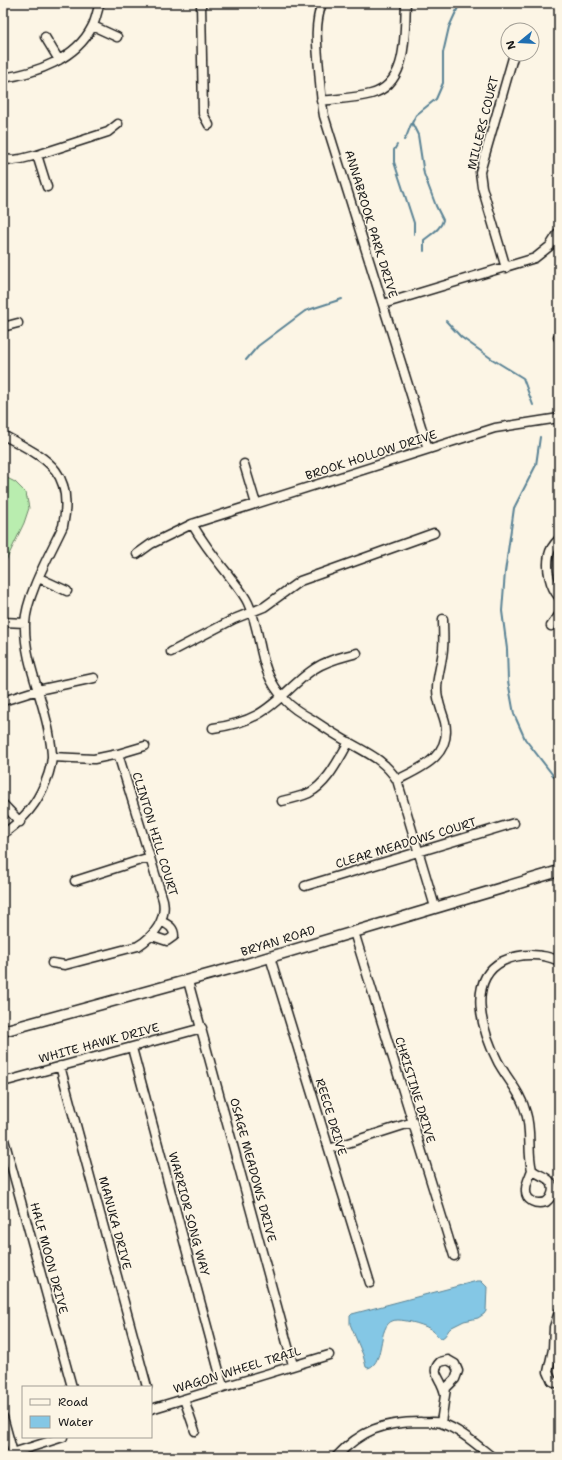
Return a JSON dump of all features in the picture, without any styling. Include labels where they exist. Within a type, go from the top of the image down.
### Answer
[{"type":"main road","name":"BRYAN ROAD","points":[[3,1031],[270,957],[559,871]]},
{"type":"street","points":[[3,78],[21,74],[59,60],[80,44],[93,26],[100,3]]},
{"type":"street","points":[[201,3],[203,114],[209,125]]},
{"type":"street","name":"ANNABROOK PARK DRIVE","points":[[322,3],[318,12],[316,33],[321,101],[324,116],[428,449]]},
{"type":"street","points":[[321,101],[371,94],[388,85],[398,72],[401,59],[406,3]]},
{"type":"street","points":[[93,26],[117,37]]},
{"type":"street","points":[[46,37],[59,60]]},
{"type":"street","name":"MILLERS COURT","points":[[506,268],[482,187],[480,172],[512,62]]},
{"type":"street","points":[[3,159],[13,160],[37,155],[108,132],[118,124]]},
{"type":"street","points":[[37,155],[47,187]]},
{"type":"street","points":[[383,304],[535,258],[550,246],[558,235]]},
{"type":"street","points":[[3,327],[18,323]]},
{"type":"street","name":"BROOK HOLLOW DRIVE","points":[[137,554],[151,544],[192,524],[495,428],[559,418]]},
{"type":"street","points":[[3,435],[42,457],[58,473],[63,486],[66,512],[63,526],[28,602],[25,623],[28,653],[48,728],[52,756],[48,776],[38,798],[20,822],[3,834]]},
{"type":"street","points":[[244,464],[256,504]]},
{"type":"street","points":[[192,524],[208,549],[243,593],[252,612],[266,670],[273,686],[281,696],[292,707],[368,752],[390,769],[397,780],[436,907]]},
{"type":"street","points":[[171,652],[234,619],[264,607],[300,581],[434,534]]},
{"type":"street","points":[[559,539],[549,554],[548,566],[550,582],[559,597]]},
{"type":"street","points":[[39,578],[67,591]]},
{"type":"street","points":[[552,626],[559,615]]},
{"type":"street","points":[[397,780],[426,765],[435,758],[441,750],[444,742],[446,732],[445,723],[438,700],[437,689],[443,649],[443,619]]},
{"type":"street","points":[[3,622],[25,623]]},
{"type":"street","points":[[213,728],[242,722],[257,715],[270,707],[314,669],[332,660],[357,653]]},
{"type":"street","points":[[3,701],[38,690],[94,678]]},
{"type":"street","points":[[282,800],[309,793],[322,783],[332,770],[349,742]]},
{"type":"street","points":[[52,756],[94,759],[145,746]]},
{"type":"street","name":"CLINTON HILL COURT","points":[[52,963],[65,965],[138,946],[152,936],[163,918],[164,905],[118,754]]},
{"type":"street","points":[[3,804],[20,822]]},
{"type":"street","name":"CLEAR MEADOWS COURT","points":[[305,886],[514,823]]},
{"type":"street","points":[[75,881],[150,857]]},
{"type":"street","points":[[152,936],[167,941],[174,936],[171,926],[161,921]]},
{"type":"street","name":"CHRISTINE DRIVE","points":[[354,932],[454,1256]]},
{"type":"street","points":[[532,1170],[530,1157],[530,1130],[526,1113],[517,1091],[499,1063],[492,1048],[481,1012],[481,990],[487,975],[492,969],[505,960],[532,955],[550,957],[559,961]]},
{"type":"street","name":"REECE DRIVE","points":[[270,957],[370,1283]]},
{"type":"street","name":"OSAGE MEADOWS DRIVE","points":[[188,980],[293,1365]]},
{"type":"street","name":"WHITE HAWK DRIVE","points":[[3,1082],[202,1028]]},
{"type":"street","name":"WARRIOR SONG WAY","points":[[132,1048],[223,1386]]},
{"type":"street","name":"MANUKA DRIVE","points":[[60,1066],[147,1386]]},
{"type":"street","points":[[329,1149],[413,1122]]},
{"type":"street","name":"HALF MOON DRIVE","points":[[3,1136],[72,1386]]},
{"type":"street","points":[[559,1312],[554,1327],[553,1349],[548,1375],[552,1381],[559,1384]]},
{"type":"street","points":[[553,1349],[559,1355]]},
{"type":"street","name":"WAGON WHEEL TRAIL","points":[[152,1406],[184,1399],[330,1354]]},
{"type":"street","points":[[440,1423],[445,1394]]},
{"type":"street","points":[[184,1399],[195,1431]]},
{"type":"street","points":[[3,1417],[13,1453]]},
{"type":"street","points":[[336,1457],[353,1441],[381,1426],[405,1422],[440,1423],[468,1438],[492,1457]]},
{"type":"street","points":[[3,1456],[60,1438]]},
{"type":"green space","points":[[3,476],[15,482],[26,493],[29,508],[24,523],[3,567]]},
{"type":"water","points":[[481,1281],[487,1287],[486,1311],[484,1314],[478,1318],[464,1321],[452,1327],[442,1338],[430,1329],[421,1325],[402,1320],[391,1322],[386,1326],[383,1333],[380,1350],[374,1364],[368,1368],[366,1367],[363,1355],[350,1324],[350,1316],[352,1314]]},
{"type":"waterway","points":[[424,251],[424,240],[438,229],[443,220],[424,174],[418,135],[412,123],[416,115],[436,99],[443,83],[443,53],[449,27],[460,3]]},
{"type":"waterway","points":[[404,140],[412,123]]},
{"type":"waterway","points":[[397,145],[394,150],[394,162],[414,223],[414,234]]},
{"type":"waterway","points":[[246,360],[258,346],[305,311],[342,299]]},
{"type":"waterway","points":[[446,321],[461,337],[492,359],[523,378],[533,405]]},
{"type":"waterway","points":[[540,437],[536,465],[514,508],[505,572],[502,611],[507,649],[508,681],[514,714],[525,739],[559,783]]}]
